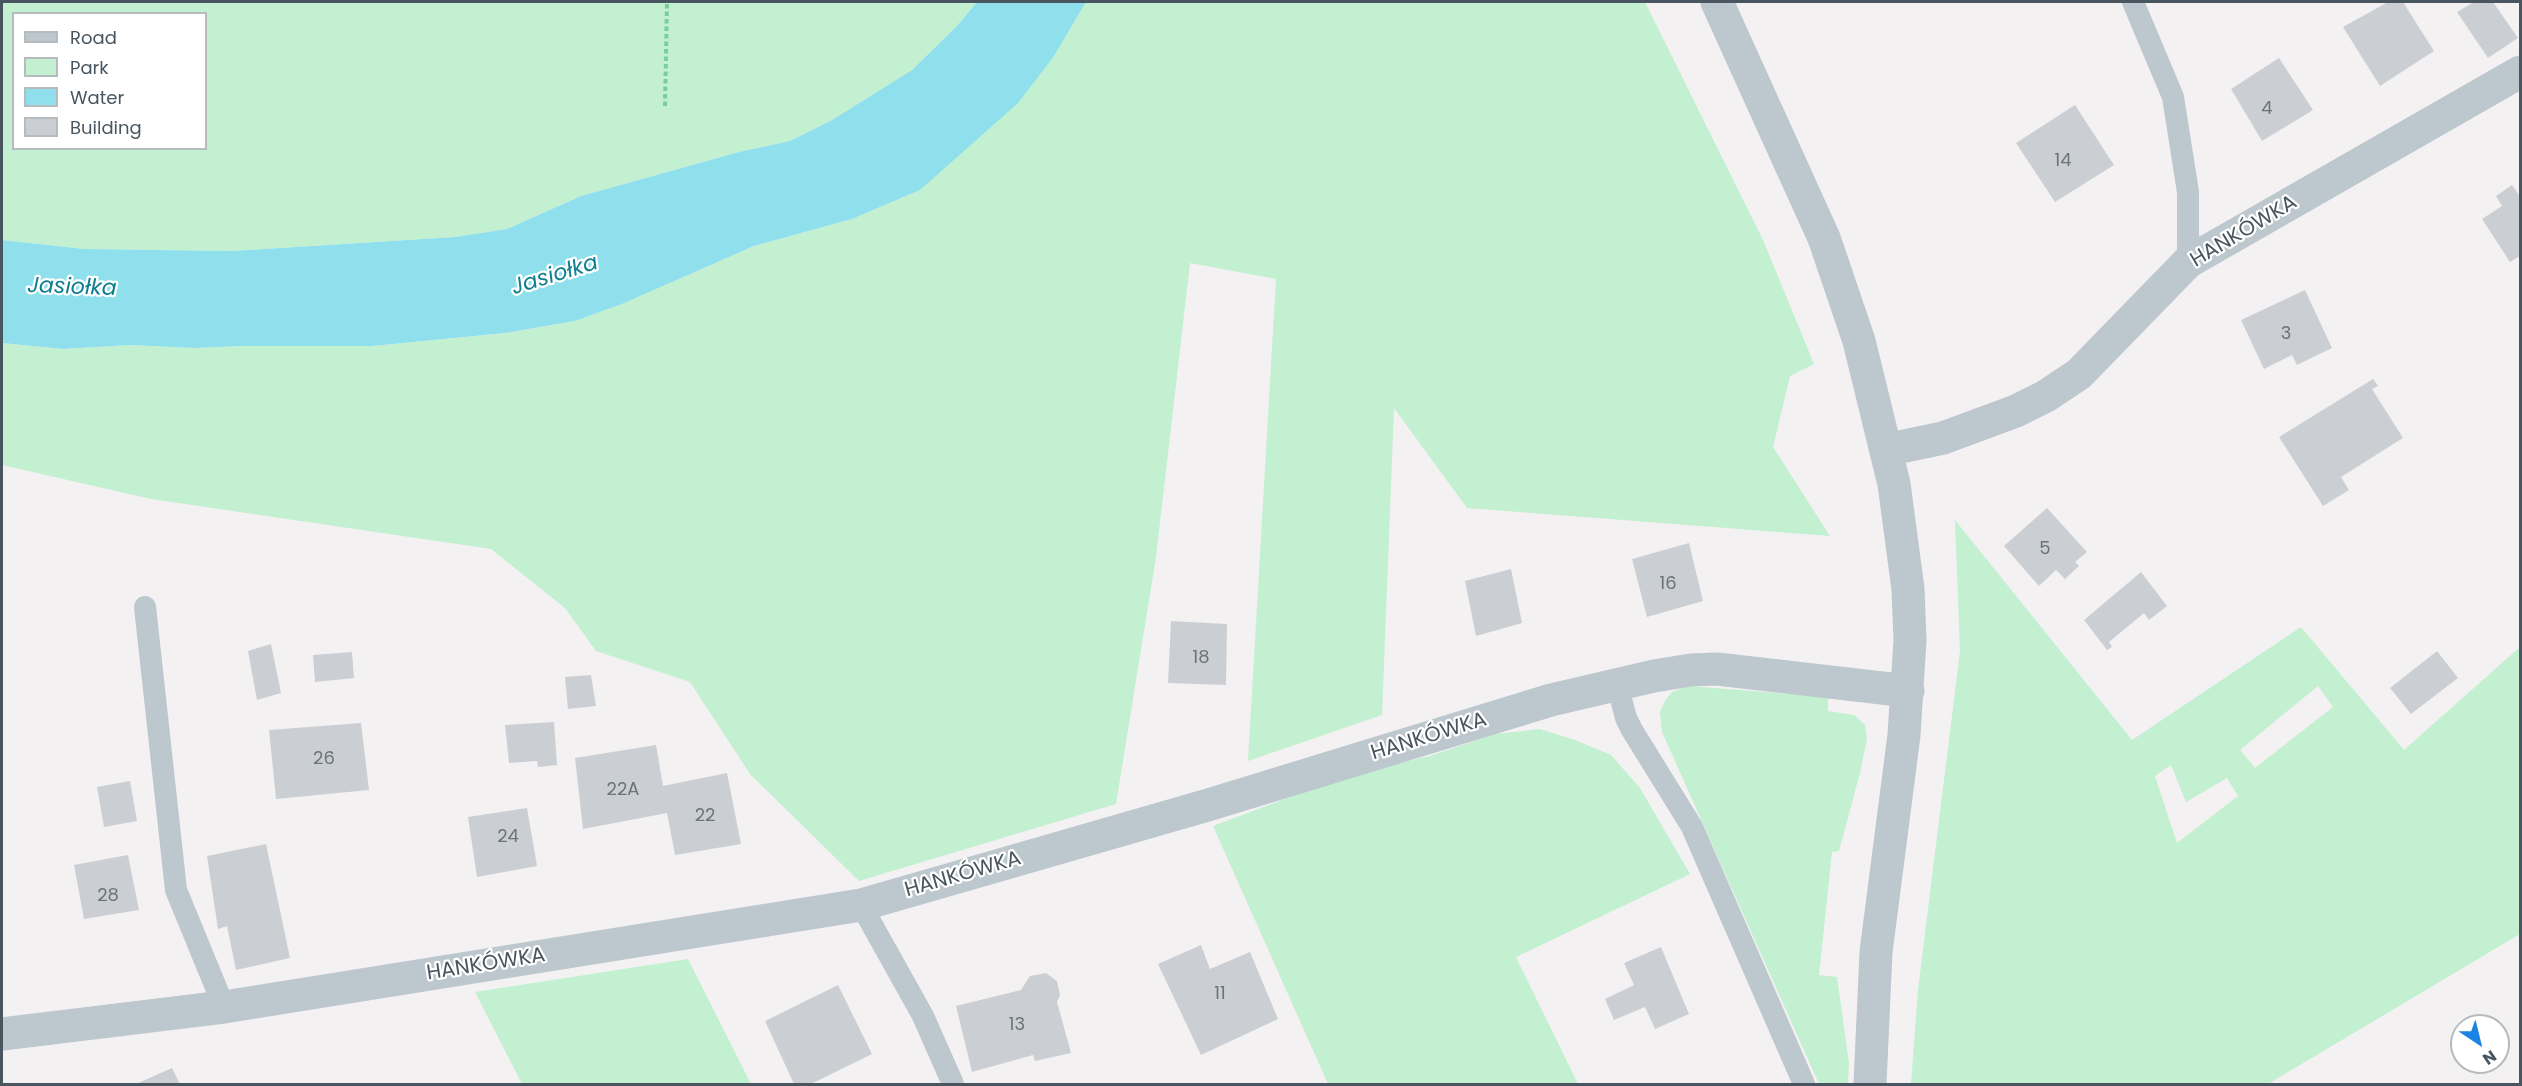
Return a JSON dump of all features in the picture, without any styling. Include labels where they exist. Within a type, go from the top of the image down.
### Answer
[{"type":"street","points":[[1717,2],[1824,238],[1859,341],[1894,484],[1908,589],[1910,640],[1908,691],[1876,952],[1870,1084]]},
{"type":"street","name":"HANKÓWKA","points":[[1886,450],[1942,438],[2016,411],[2046,396],[2079,374],[2188,262],[2520,72]]},
{"type":"street","name":"HANKÓWKA","points":[[2,1034],[224,1007],[861,905],[1197,808],[1541,703],[1617,684],[1691,670],[1717,669],[1908,691]]},
{"type":"lane","points":[[2133,2],[2173,97],[2188,192],[2188,262]]},
{"type":"lane","points":[[145,608],[176,890],[224,1007]]},
{"type":"lane","points":[[1617,684],[1626,718],[1632,730],[1692,826],[1804,1084]]},
{"type":"lane","points":[[861,905],[923,1016],[953,1084]]},
{"type":"path","points":[[665,106],[668,2]]},
{"type":"green space","points":[[2,2],[977,2],[956,27],[912,70],[832,120],[790,141],[739,152],[581,196],[507,229],[455,237],[233,251],[84,249],[2,240]]},
{"type":"green space","points":[[1086,2],[1645,2],[1763,240],[1814,364],[1790,376],[1773,447],[1830,536],[1467,508],[1394,408],[1382,715],[1248,761],[1276,279],[1190,263],[1156,557],[1116,804],[859,881],[750,774],[690,682],[596,651],[565,608],[491,549],[151,499],[2,465],[2,343],[63,349],[130,345],[194,348],[372,346],[505,333],[575,321],[622,304],[754,246],[852,219],[920,190],[1054,56]]},
{"type":"green space","points":[[1955,520],[2132,740],[2301,627],[2404,750],[2520,647],[2520,934],[2268,1084],[1911,1084],[1918,990],[1960,651]],"holes":[[[2318,686],[2333,707],[2255,768],[2240,750]],[[2171,765],[2186,802],[2227,778],[2238,796],[2177,843],[2155,776]]]},
{"type":"green space","points":[[1689,686],[1828,697],[1828,711],[1854,715],[1865,725],[1867,739],[1860,773],[1839,851],[1832,852],[1819,975],[1837,977],[1849,1063],[1848,1084],[1819,1084],[1662,732],[1660,712],[1665,701],[1672,692]]},
{"type":"green space","points":[[1540,729],[1611,755],[1640,788],[1690,874],[1516,957],[1578,1084],[1328,1084],[1213,826],[1351,774],[1430,756],[1495,734]]},
{"type":"green space","points":[[688,959],[751,1084],[522,1084],[475,992]]},
{"type":"water","name":"Jasiołka","points":[[977,2],[1086,2],[1054,56],[1018,103],[920,190],[852,219],[754,246],[622,304],[575,321],[505,333],[372,346],[194,348],[130,345],[63,349],[2,343],[2,240],[84,249],[233,251],[455,237],[507,229],[581,196],[739,152],[790,141],[832,120],[912,70],[956,27]]},
{"type":"building","points":[[2388,2],[2403,2],[2434,51],[2380,86],[2343,27]]},
{"type":"building","points":[[2474,2],[2493,2],[2518,38],[2488,58],[2457,12]]},
{"type":"building","points":[[2279,58],[2313,110],[2262,141],[2231,89]]},
{"type":"building","points":[[2075,105],[2114,165],[2055,202],[2016,143]]},
{"type":"building","points":[[2512,185],[2520,194],[2520,256],[2510,262],[2482,219],[2502,206],[2496,196]]},
{"type":"building","points":[[2305,290],[2332,348],[2297,365],[2292,355],[2264,369],[2241,320]]},
{"type":"building","points":[[2373,379],[2378,386],[2372,389],[2403,438],[2341,477],[2349,490],[2323,506],[2279,437]]},
{"type":"building","points":[[2047,508],[2087,552],[2075,562],[2079,566],[2065,579],[2056,570],[2039,586],[2004,546]]},
{"type":"building","points":[[1689,543],[1703,601],[1647,617],[1632,559]]},
{"type":"building","points":[[1511,569],[1522,623],[1476,636],[1465,581]]},
{"type":"building","points":[[2141,572],[2167,606],[2149,620],[2144,613],[2109,642],[2112,647],[2107,650],[2084,620]]},
{"type":"building","points":[[1171,621],[1227,624],[1226,685],[1168,683]]},
{"type":"building","points":[[271,644],[281,693],[257,700],[248,651]]},
{"type":"building","points":[[2437,651],[2458,678],[2411,714],[2390,688]]},
{"type":"building","points":[[352,652],[354,678],[315,682],[313,655]]},
{"type":"building","points":[[591,675],[596,706],[568,709],[565,677]]},
{"type":"building","points":[[554,722],[557,765],[538,767],[537,761],[509,763],[505,725]]},
{"type":"building","points":[[361,723],[369,790],[276,799],[269,730]]},
{"type":"building","points":[[656,745],[663,786],[727,773],[741,844],[675,855],[667,813],[583,829],[575,758]]},
{"type":"building","points":[[130,781],[137,821],[104,827],[97,787]]},
{"type":"building","points":[[527,808],[537,866],[477,877],[468,817]]},
{"type":"building","points":[[266,844],[290,958],[236,970],[227,926],[218,929],[207,856]]},
{"type":"building","points":[[128,855],[139,910],[84,919],[74,865]]},
{"type":"building","points":[[1201,945],[1210,969],[1250,952],[1278,1019],[1201,1055],[1158,964]]},
{"type":"building","points":[[1661,947],[1689,1014],[1655,1029],[1645,1007],[1614,1020],[1605,999],[1634,985],[1624,963]]},
{"type":"building","points":[[1046,973],[1057,981],[1060,995],[1057,1002],[1071,1053],[1035,1061],[1033,1055],[972,1072],[956,1006],[1021,990],[1030,976]]},
{"type":"building","points":[[838,985],[872,1054],[811,1084],[794,1084],[765,1021]]},
{"type":"building","points":[[172,1068],[180,1084],[136,1084]]}]
